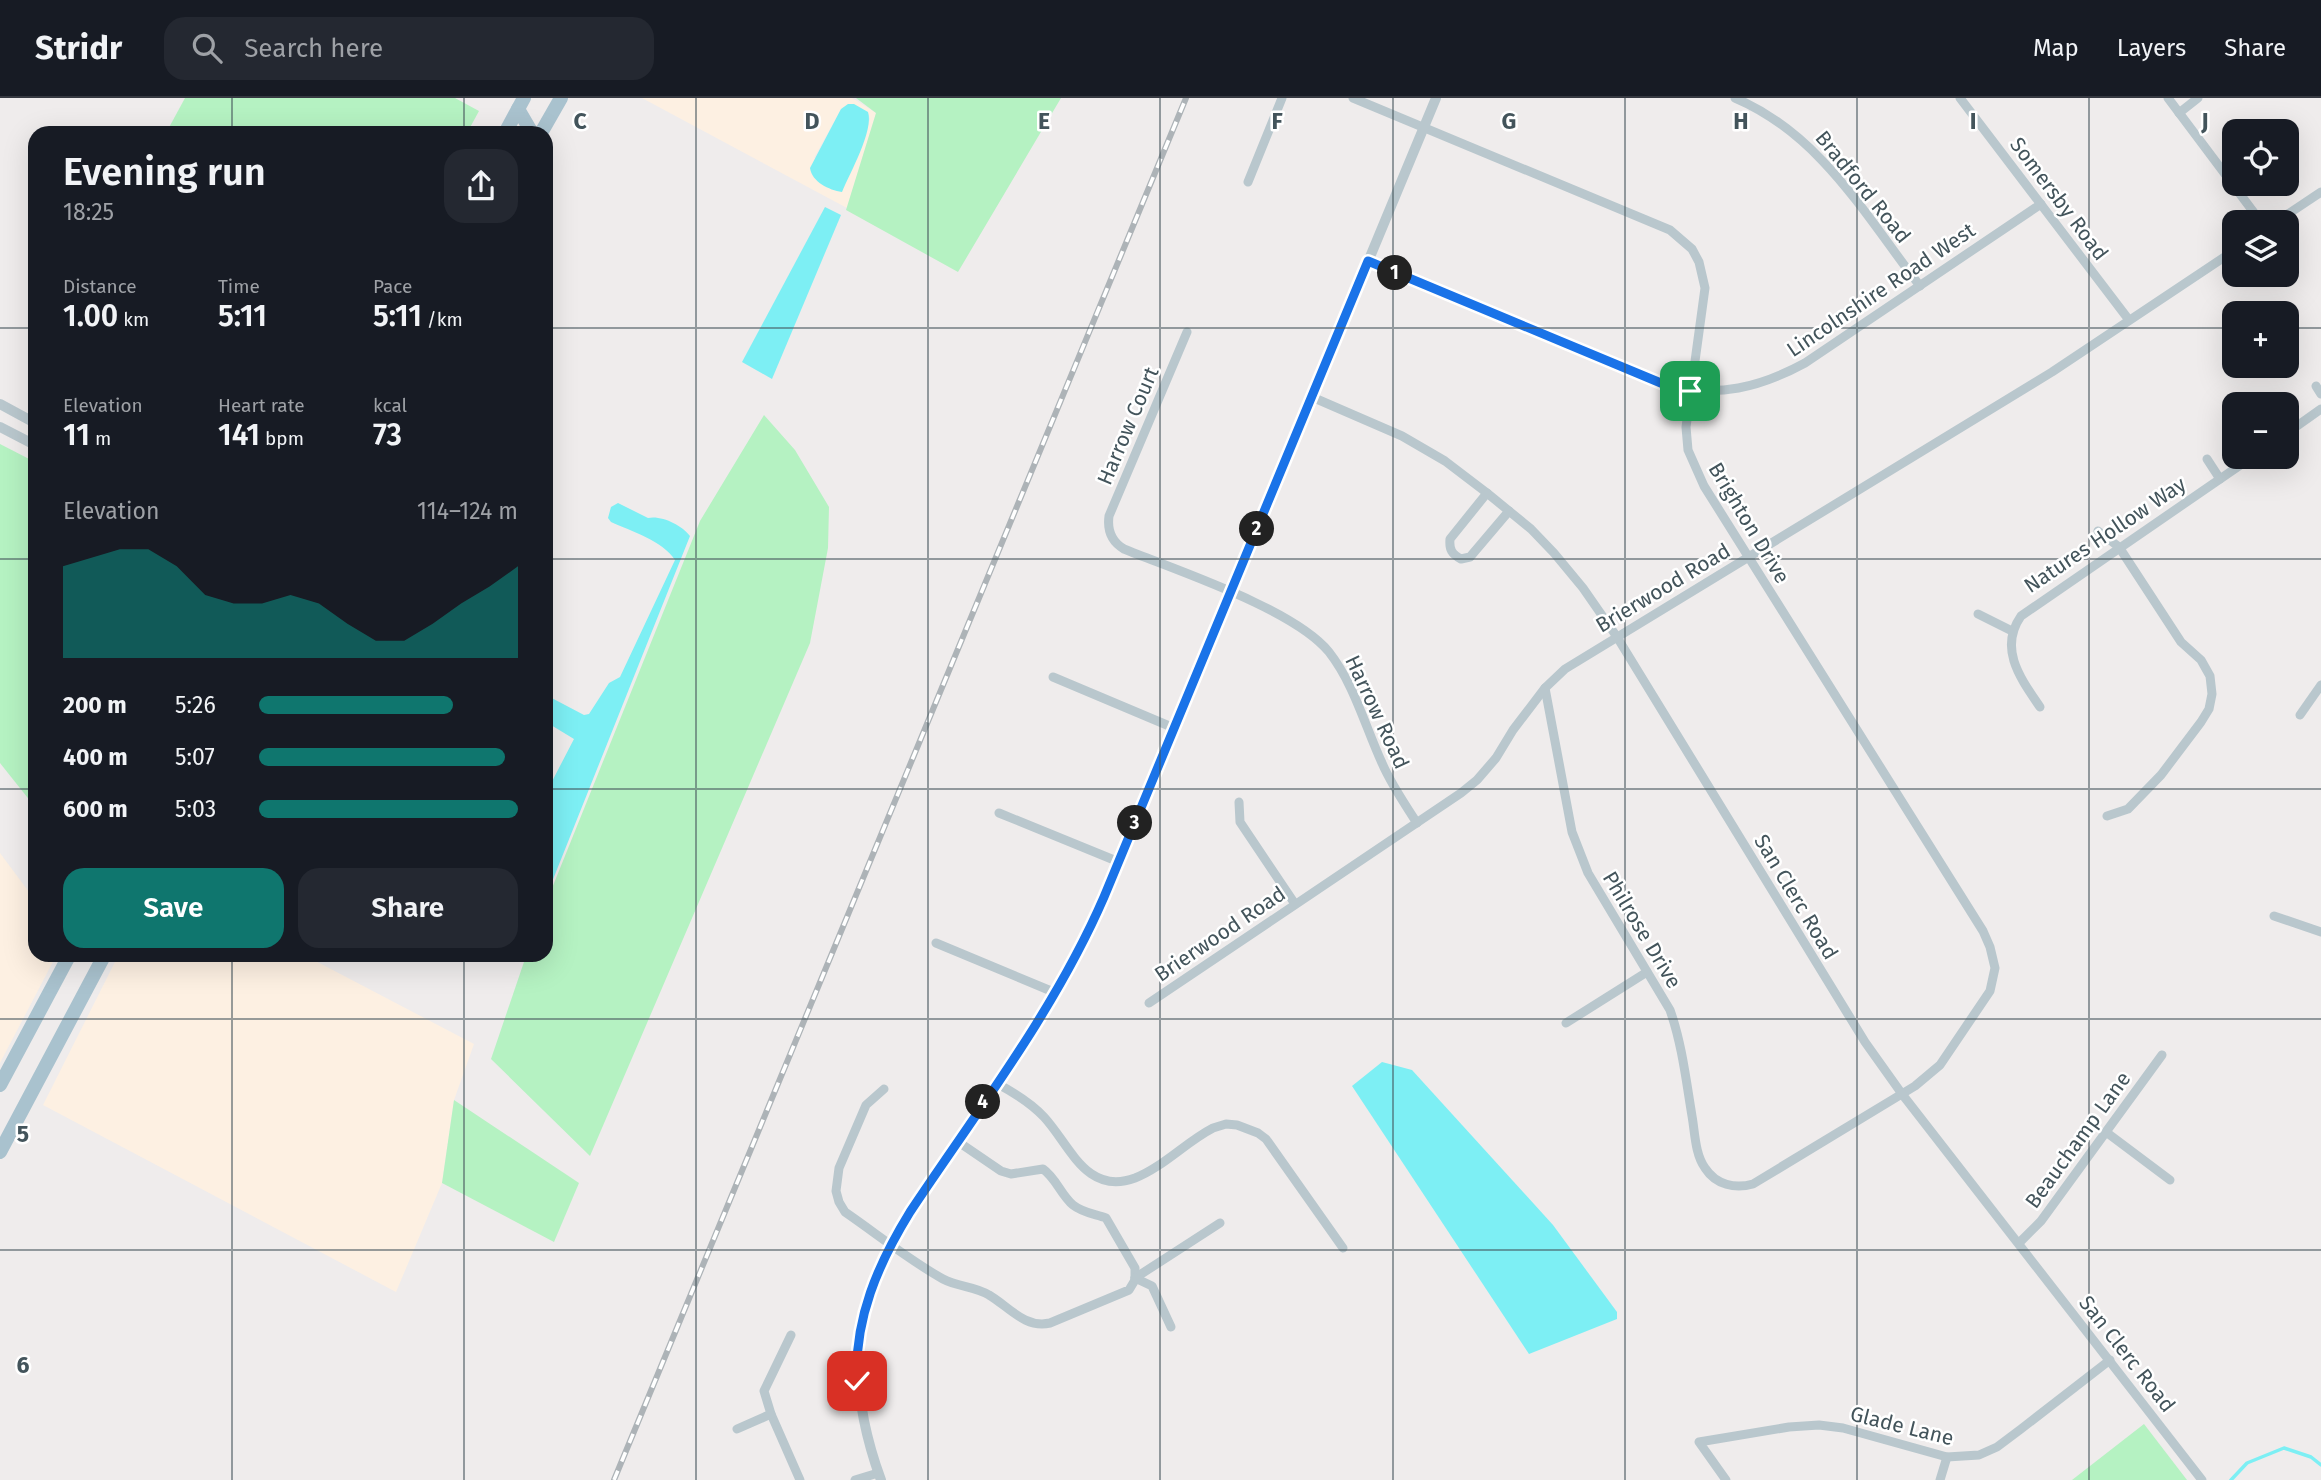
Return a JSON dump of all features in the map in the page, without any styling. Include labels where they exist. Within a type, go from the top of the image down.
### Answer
[{"type":"main road","points":[[545,126],[561,98]]},
{"type":"main road","points":[[509,126],[521,103]]},
{"type":"main road","points":[[521,103],[529,126]]},
{"type":"main road","points":[[0,1085],[66,962]]},
{"type":"main road","points":[[0,1153],[5,1133],[101,962]]},
{"type":"street","points":[[1248,182],[1282,98]]},
{"type":"street","name":"Brighton Drive","points":[[1353,98],[1670,230],[1682,238],[1699,262],[1705,288],[1686,427],[1688,450],[1700,478],[1983,931],[1990,947],[1995,968],[1990,991],[1940,1065],[1915,1086],[1753,1184],[1742,1187],[1720,1182]]},
{"type":"street","points":[[855,1480],[879,1476],[863,1425],[857,1370],[866,1304],[890,1244],[1056,993],[1077,955],[1119,862],[1436,98]]},
{"type":"street","name":"Bradford Road","points":[[1735,98],[1782,122],[1821,157],[1920,286]]},
{"type":"street","name":"Somersby Road","points":[[1960,98],[2129,320]]},
{"type":"street","points":[[2168,98],[2252,210]]},
{"type":"street","points":[[2179,113],[2198,98]]},
{"type":"street","points":[[2294,210],[2321,192]]},
{"type":"street","name":"Lincolnshire Road West","points":[[1368,261],[1668,386],[1690,391],[1727,390],[1755,385],[1805,363],[2041,204]]},
{"type":"street","name":"Brierwood Road","points":[[1149,1003],[1477,780],[1496,758],[1513,730],[1545,688],[1565,668],[2052,372],[2222,259]]},
{"type":"street","name":"Harrow Court","points":[[1110,534],[1109,516],[1187,332]]},
{"type":"street","name":"San Clerc Road","points":[[1312,397],[1402,436],[1445,461],[1509,511],[1554,553],[1583,588],[1616,637],[1865,1042],[1902,1094],[2202,1480]]},
{"type":"street","points":[[0,404],[28,419]]},
{"type":"street","points":[[2299,425],[2321,409]]},
{"type":"street","points":[[0,427],[28,441]]},
{"type":"street","points":[[2207,459],[2220,479]]},
{"type":"street","name":"Natures Hollow Way","points":[[2012,631],[2021,615],[2028,609],[2235,469]]},
{"type":"street","points":[[1487,493],[1450,539],[1449,547],[1453,555],[1461,559],[1470,557],[1509,511]]},
{"type":"street","points":[[2098,531],[2119,547],[2181,642],[2201,660],[2210,676],[2212,694],[2209,709],[2202,722],[2161,775],[2128,809],[2107,816]]},
{"type":"street","name":"Harrow Road","points":[[1110,534],[1124,550],[1231,593],[1288,620],[1316,638],[1331,654],[1358,704],[1392,785],[1417,823]]},
{"type":"street","points":[[1978,614],[2012,631],[2013,663],[2040,707]]},
{"type":"street","points":[[1054,677],[1174,728]]},
{"type":"street","points":[[2300,715],[2321,685]]},
{"type":"street","name":"Philrose Drive","points":[[1545,688],[1578,852],[1670,1010],[1678,1033],[1699,1157],[1711,1176],[1720,1182]]},
{"type":"street","points":[[1239,802],[1240,822],[1295,904]]},
{"type":"street","points":[[999,813],[1119,862]]},
{"type":"street","points":[[2274,916],[2321,932]]},
{"type":"street","points":[[936,943],[1056,993]]},
{"type":"street","points":[[1566,1023],[1647,972]]},
{"type":"street","name":"Beauchamp Lane","points":[[2019,1243],[2041,1221],[2162,1055]]},
{"type":"street","points":[[996,1083],[1033,1106],[1079,1164],[1103,1180],[1127,1180],[1144,1174],[1213,1128],[1226,1124],[1246,1127],[1266,1139],[1343,1248]]},
{"type":"street","points":[[884,1089],[866,1105],[839,1168],[836,1191],[845,1212],[944,1279],[984,1292],[1029,1323],[1042,1325],[1129,1290],[1135,1278],[1135,1268],[1106,1218],[1082,1211],[1071,1204],[1049,1173],[1043,1169],[1011,1174],[1001,1171],[957,1141]]},
{"type":"street","points":[[2106,1132],[2170,1180]]},
{"type":"street","points":[[1135,1278],[1220,1223]]},
{"type":"street","points":[[1135,1278],[1152,1286],[1171,1327]]},
{"type":"street","points":[[791,1335],[764,1391],[771,1414],[800,1480]]},
{"type":"street","name":"Glade Lane","points":[[1727,1480],[1699,1442],[1819,1425],[1843,1428],[1947,1457],[1979,1455],[1997,1447],[2110,1360]]},
{"type":"street","points":[[737,1429],[771,1414]]},
{"type":"street","points":[[1940,1480],[1947,1457]]},
{"type":"shaded area","points":[[642,98],[852,98],[876,113],[847,208]],"holes":[[[841,109],[868,112],[870,119],[859,153],[814,158]]]},
{"type":"shaded area","points":[[0,853],[28,891],[28,962],[53,962],[0,1063]]},
{"type":"shaded area","points":[[115,962],[317,962],[474,1044],[454,1100],[442,1183],[396,1292],[43,1105]]},
{"type":"green space","points":[[185,98],[455,98],[479,111],[471,126],[170,126]]},
{"type":"green space","points":[[856,98],[1061,98],[958,272],[846,210],[876,113]]},
{"type":"green space","points":[[764,415],[795,450],[829,507],[828,548],[810,643],[590,1156],[491,1059],[524,962],[553,962],[553,886],[700,521]]},
{"type":"green space","points":[[0,444],[28,458],[28,798],[0,763]]},
{"type":"green space","points":[[454,1100],[579,1183],[554,1242],[442,1183]]},
{"type":"green space","points":[[2144,1424],[2187,1480],[2072,1480]]},
{"type":"water","points":[[848,104],[854,104],[868,112],[869,120],[865,140],[842,192],[822,184],[811,173],[810,168],[841,109]]},
{"type":"water","points":[[825,207],[841,215],[772,379],[742,362]]},
{"type":"water","points":[[618,503],[648,518],[671,522],[690,536],[553,879],[553,780],[574,739],[553,726],[553,699],[584,715],[589,714],[609,683],[620,677],[675,560],[655,542],[611,522],[608,518],[611,507]]},
{"type":"water","points":[[1382,1062],[1412,1070],[1553,1225],[1617,1312],[1617,1319],[1529,1354],[1352,1086]]},
{"type":"waterway","points":[[2231,1480],[2247,1463],[2284,1448],[2311,1457],[2321,1465]]},
{"type":"railway","points":[[614,1480],[1186,98]]},
{"type":"route","points":[[857,1381],[863,1314],[876,1274],[890,1244],[910,1212],[1056,993],[1077,955],[1104,897],[1368,261],[1668,386],[1690,391]]}]
